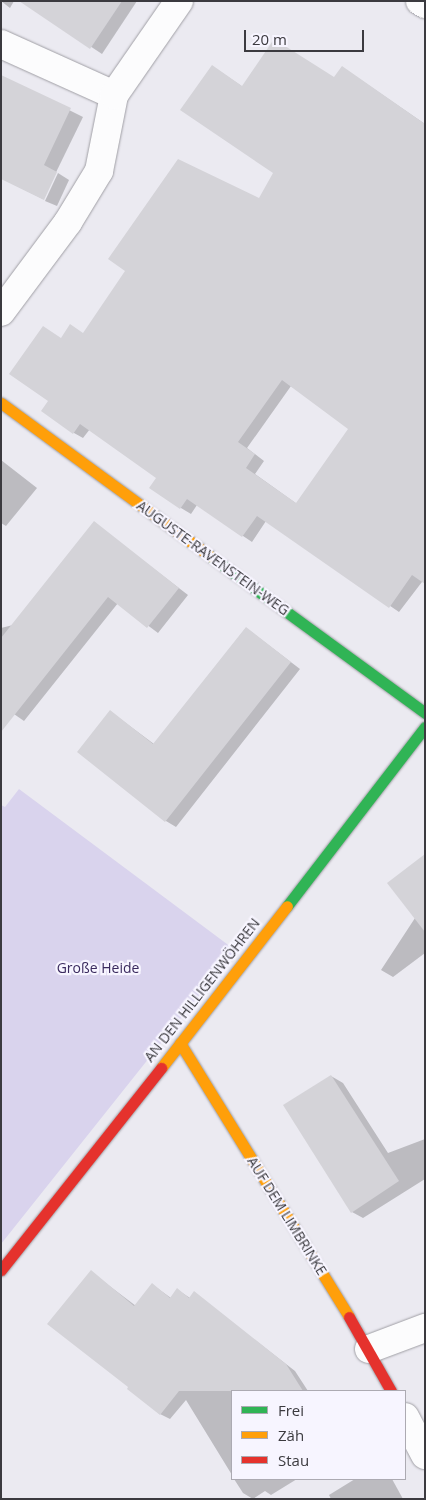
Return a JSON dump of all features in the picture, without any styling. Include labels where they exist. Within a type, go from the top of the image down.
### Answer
[{"type":"street","points":[[1,312],[68,222],[99,171],[114,95],[179,1]]},
{"type":"street","points":[[420,1],[425,4]]},
{"type":"street","points":[[1,44],[114,95]]},
{"type":"street","name":"AUGUSTE-RAVENSTEIN-WEG","points":[[1,403],[425,713]]},
{"type":"street","name":"AN DEN HILLIGENWÖHREN","points":[[1,1270],[425,727]]},
{"type":"street","name":"AUF DEM LIMBRINKE","points":[[180,1043],[369,1349],[390,1390]]},
{"type":"street","points":[[369,1349],[425,1328]]},
{"type":"street","points":[[406,1419],[425,1456]]},
{"type":"green space","name":"Große Heide","points":[[19,789],[235,950],[1,1244],[1,805],[5,807]]},
{"type":"building","points":[[19,1],[122,1],[90,49]]},
{"type":"building","points":[[274,39],[334,77],[342,66],[425,124],[425,584],[412,575],[389,608],[257,516],[242,537],[187,499],[180,509],[149,488],[156,478],[80,424],[73,434],[41,411],[48,401],[9,374],[43,326],[61,338],[70,324],[83,333],[125,271],[108,259],[178,159],[259,198],[273,173],[180,110],[212,65],[242,86]],"holes":[[[282,380],[348,429],[296,503],[246,468],[255,454],[238,442]]]},
{"type":"building","points":[[1,75],[71,108],[44,165],[57,172],[44,200],[1,179]]},
{"type":"building","points":[[94,521],[179,588],[147,628],[108,597],[1,732],[1,638]]},
{"type":"building","points":[[246,627],[291,662],[165,822],[77,752],[110,710],[153,744]]},
{"type":"building","points":[[425,854],[425,932],[387,883]]},
{"type":"building","points":[[331,1075],[399,1181],[351,1213],[283,1105]]},
{"type":"building","points":[[91,1270],[134,1306],[152,1283],[170,1298],[177,1288],[189,1298],[194,1291],[286,1364],[302,1390],[179,1391],[160,1415],[127,1389],[128,1387],[47,1324]]},
{"type":"traffic: fast","points":[[210,556],[425,713]]},
{"type":"traffic: fast","points":[[287,906],[425,727]]},
{"type":"traffic: slow","points":[[1,403],[210,556]]},
{"type":"traffic: slow","points":[[161,1068],[287,906]]},
{"type":"traffic: slow","points":[[180,1043],[349,1317]]},
{"type":"traffic: jam","points":[[1,1270],[161,1068]]},
{"type":"traffic: jam","points":[[349,1317],[390,1390]]}]
